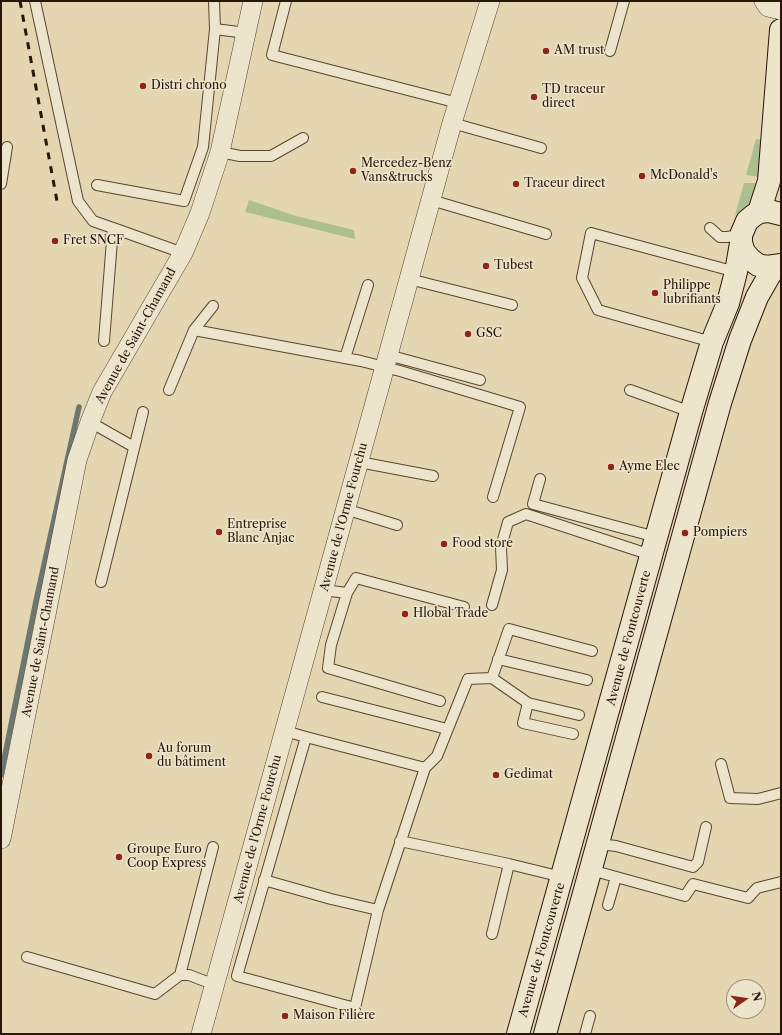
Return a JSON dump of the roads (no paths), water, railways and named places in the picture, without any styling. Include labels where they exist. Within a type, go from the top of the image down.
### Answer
[{"type":"main road","points":[[781,30],[769,181],[760,212],[769,210],[781,214]]},
{"type":"main road","name":"Avenue de Fontcouverte","points":[[518,1034],[691,412],[712,342],[728,303],[736,272],[741,239],[747,221],[760,212]]},
{"type":"main road","points":[[741,239],[744,252],[758,265],[767,267],[779,266]]},
{"type":"main road","name":"Avenue de Fontcouverte","points":[[545,1034],[720,403],[740,340],[760,290],[769,276],[779,266]]},
{"type":"street","name":"Avenue de Saint-Chamand","points":[[1,839],[77,460],[102,392],[183,254],[200,213],[220,152],[253,1]]},
{"type":"street","name":"Avenue de l'Orme Fourchu","points":[[201,1034],[452,123],[490,1]]},
{"type":"street","points":[[764,1],[768,7],[781,10]]},
{"type":"lane","points":[[35,1],[78,201],[93,221],[183,254]]},
{"type":"lane","points":[[97,185],[184,201],[203,146],[215,30],[214,1]]},
{"type":"lane","points":[[286,1],[272,55],[458,103]]},
{"type":"lane","points":[[610,51],[624,1]]},
{"type":"lane","points":[[215,30],[246,33]]},
{"type":"lane","points":[[452,123],[541,148]]},
{"type":"lane","points":[[220,152],[240,156],[271,156],[303,138]]},
{"type":"lane","points":[[1,184],[7,147]]},
{"type":"lane","points":[[431,200],[546,234]]},
{"type":"lane","points":[[104,341],[113,228]]},
{"type":"lane","points":[[710,228],[720,236],[741,239]]},
{"type":"lane","points":[[712,342],[598,310],[582,278],[591,233],[736,272]]},
{"type":"lane","points":[[409,278],[512,305]]},
{"type":"lane","points":[[345,358],[368,284]]},
{"type":"lane","points":[[169,390],[194,330],[213,306]]},
{"type":"lane","points":[[194,330],[345,358],[386,361],[480,380]]},
{"type":"lane","points":[[386,361],[400,371],[520,407],[493,497]]},
{"type":"lane","points":[[630,390],[691,412]]},
{"type":"lane","points":[[101,582],[143,412]]},
{"type":"lane","points":[[90,422],[134,447]]},
{"type":"lane","points":[[359,462],[433,476]]},
{"type":"lane","points":[[540,479],[533,504],[654,546]]},
{"type":"lane","points":[[346,509],[397,525]]},
{"type":"lane","points":[[492,605],[502,570],[501,548],[508,522],[526,514],[654,546]]},
{"type":"lane","points":[[440,701],[328,668],[331,645],[348,593],[356,578],[464,607]]},
{"type":"lane","points":[[323,590],[348,593]]},
{"type":"lane","points":[[492,678],[509,629],[592,651]]},
{"type":"lane","points":[[498,659],[587,680]]},
{"type":"lane","points":[[306,737],[237,976],[355,1008],[378,910],[425,768],[437,756],[468,679],[492,678],[528,702],[579,715]]},
{"type":"lane","points":[[322,697],[447,729]]},
{"type":"lane","points":[[528,702],[523,723],[573,734]]},
{"type":"lane","points":[[284,731],[425,768]]},
{"type":"lane","points":[[721,764],[730,798],[758,800],[781,793]]},
{"type":"lane","points":[[598,844],[616,846],[693,867],[698,862],[706,827]]},
{"type":"lane","points":[[400,841],[562,877]]},
{"type":"lane","points":[[180,975],[213,847]]},
{"type":"lane","points":[[492,934],[509,864]]},
{"type":"lane","points":[[591,870],[686,896],[693,884],[748,898],[757,888],[781,882]]},
{"type":"lane","points":[[608,905],[616,877]]},
{"type":"lane","points":[[264,880],[331,899],[378,910]]},
{"type":"lane","points":[[27,957],[154,994],[180,975],[189,975],[215,985]]},
{"type":"lane","points":[[585,1034],[590,1016]]},
{"type":"waterway","points":[[1,775],[36,601],[79,407]]},
{"type":"railway","points":[[20,1],[57,201]]},
{"type":"place","name":"AM trust","points":[[546,51]]},
{"type":"place","name":"Distri chrono","points":[[143,86]]},
{"type":"place","name":"TD traceur direct","points":[[534,97]]},
{"type":"place","name":"Mercedez-Benz Vans&trucks","points":[[353,171]]},
{"type":"place","name":"McDonald's","points":[[642,176]]},
{"type":"place","name":"Traceur direct","points":[[516,184]]},
{"type":"place","name":"Fret SNCF","points":[[55,241]]},
{"type":"place","name":"Tubest","points":[[486,266]]},
{"type":"place","name":"Philippe lubrifiants","points":[[655,293]]},
{"type":"place","name":"GSC","points":[[468,334]]},
{"type":"place","name":"Ayme Elec","points":[[611,467]]},
{"type":"place","name":"Entreprise Blanc Anjac","points":[[219,532]]},
{"type":"place","name":"Pompiers","points":[[685,533]]},
{"type":"place","name":"Food store","points":[[444,544]]},
{"type":"place","name":"Hlobal Trade","points":[[405,614]]},
{"type":"place","name":"Au forum du bâtiment","points":[[149,756]]},
{"type":"place","name":"Gedimat","points":[[496,775]]},
{"type":"place","name":"Groupe Euro Coop Express","points":[[119,857]]},
{"type":"place","name":"Maison Filière","points":[[285,1016]]}]
